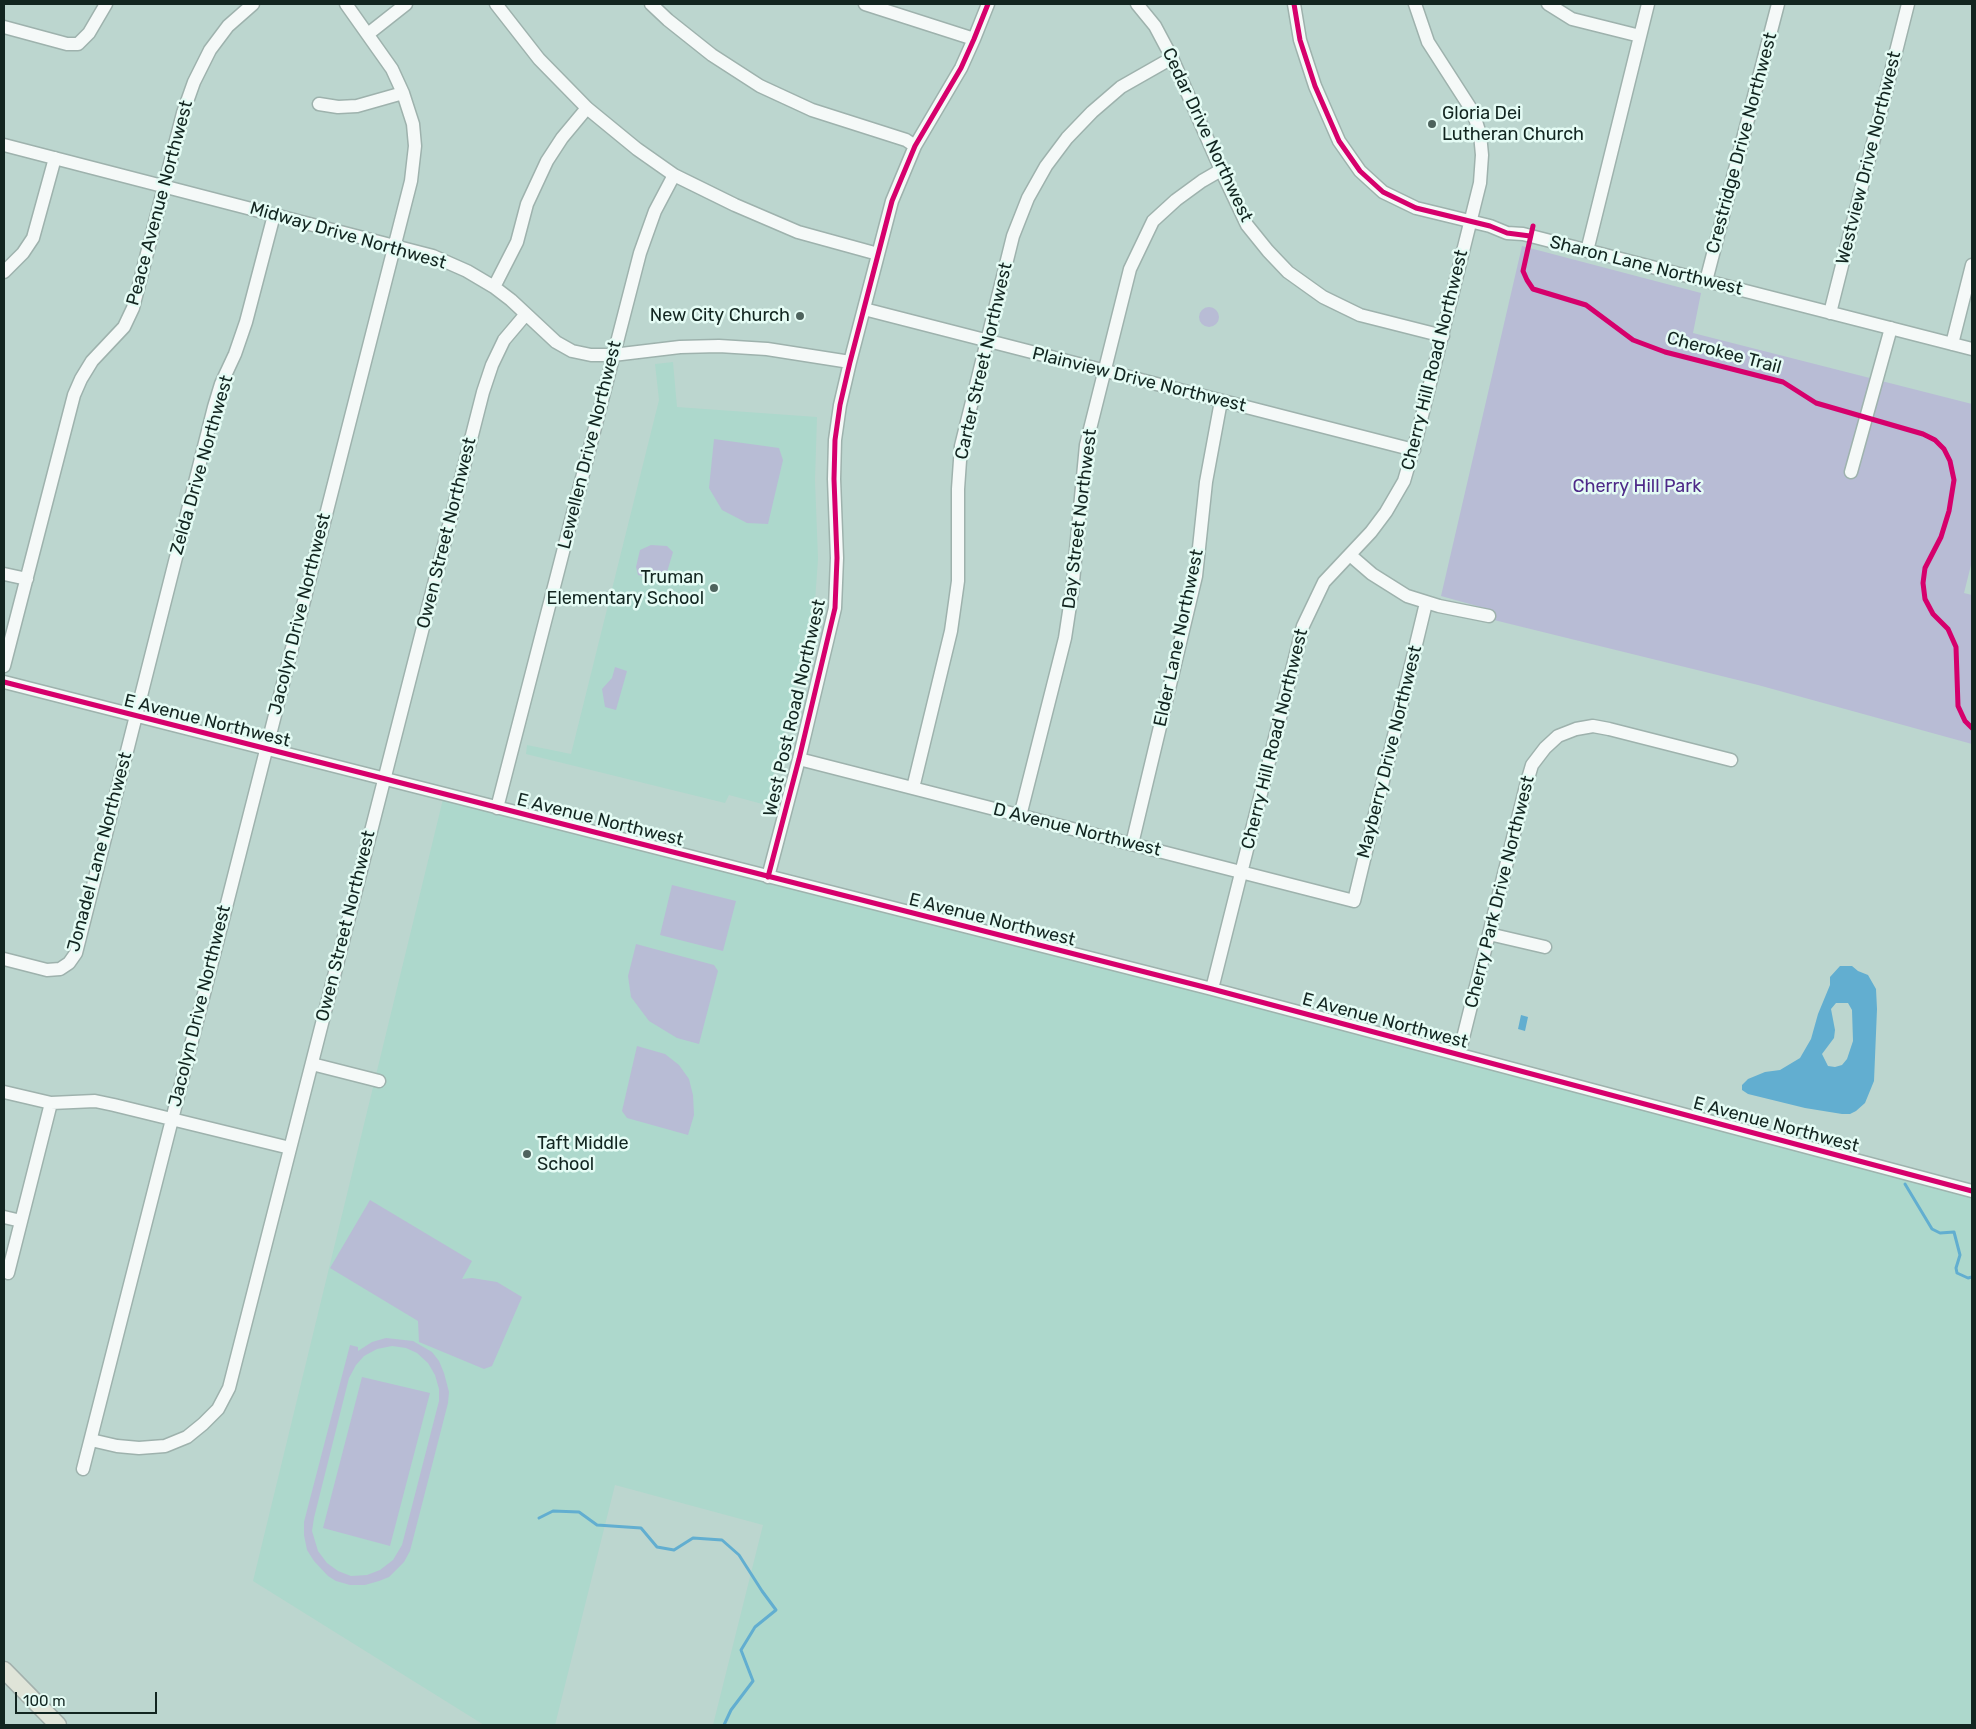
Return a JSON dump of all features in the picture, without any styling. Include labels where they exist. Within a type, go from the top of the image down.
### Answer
[{"type":"main road","points":[[4,1670],[58,1725]]},
{"type":"street","points":[[4,27],[68,44],[78,44],[88,33],[106,4]]},
{"type":"street","name":"Peace Avenue Northwest","points":[[4,666],[74,395],[92,361],[124,327],[133,308],[183,113],[194,82],[210,50],[228,26],[253,4]]},
{"type":"street","name":"Jacolyn Drive Northwest","points":[[83,1470],[411,181],[414,156],[413,124],[403,93],[392,69],[346,4]]},
{"type":"street","points":[[368,34],[406,4]]},
{"type":"street","points":[[496,4],[539,58],[587,108],[637,149],[674,175],[735,206],[798,232],[878,254]]},
{"type":"street","points":[[652,4],[668,20],[712,55],[760,86],[812,110],[906,140],[915,146]]},
{"type":"street","points":[[865,4],[974,39]]},
{"type":"street","name":"West Post Road Northwest","points":[[768,877],[799,759],[835,608],[837,558],[834,479],[835,440],[840,404],[850,362],[892,201],[915,146],[961,68],[988,4]]},
{"type":"street","name":"Cedar Drive Northwest","points":[[1137,4],[1155,26],[1172,58],[1247,224],[1268,251],[1288,272],[1323,297],[1360,315],[1443,336]]},
{"type":"street","name":"Sharon Lane Northwest","points":[[1294,4],[1300,40],[1315,86],[1339,141],[1360,171],[1383,192],[1416,208],[1490,226],[1507,233],[1522,234],[1972,348]]},
{"type":"street","name":"Cherry Hill Road Northwest","points":[[1212,990],[1303,626],[1324,582],[1371,532],[1386,512],[1404,481],[1414,450],[1480,183],[1482,155],[1480,134],[1473,112],[1428,42],[1415,4]]},
{"type":"street","points":[[1548,4],[1572,19],[1640,36]]},
{"type":"street","points":[[1587,251],[1648,4]]},
{"type":"street","name":"Crestridge Drive Northwest","points":[[1706,281],[1778,4]]},
{"type":"street","name":"Westview Drive Northwest","points":[[1830,313],[1908,4]]},
{"type":"street","name":"Carter Street Northwest","points":[[913,788],[951,631],[958,581],[958,490],[961,446],[1013,236],[1028,198],[1046,166],[1067,138],[1092,112],[1121,87],[1172,58]]},
{"type":"street","points":[[318,104],[338,107],[357,106],[403,93]]},
{"type":"street","points":[[494,287],[517,242],[527,204],[547,161],[562,138],[587,108]]},
{"type":"street","name":"Midway Drive Northwest","points":[[4,145],[433,256],[467,271],[494,287],[556,342],[572,351],[591,355],[680,347],[719,346],[767,349],[850,362]]},
{"type":"street","points":[[4,272],[23,253],[33,238],[55,158]]},
{"type":"street","name":"Day Street Northwest","points":[[1020,816],[1065,638],[1072,592],[1086,445],[1130,269],[1153,221],[1176,200],[1221,170]]},
{"type":"street","name":"Lewellen Drive Northwest","points":[[497,808],[646,232],[674,175]]},
{"type":"street","name":"Zelda Drive Northwest","points":[[135,717],[214,407],[221,384],[235,354],[246,322],[274,214]]},
{"type":"street","points":[[1952,344],[1972,265]]},
{"type":"street","name":"Plainview Drive Northwest","points":[[864,309],[1414,450]]},
{"type":"street","name":"Owen Street Northwest","points":[[91,1440],[117,1446],[139,1448],[166,1446],[186,1437],[203,1424],[218,1409],[230,1388],[383,779],[486,383],[504,340],[526,314]]},
{"type":"street","points":[[1851,472],[1892,328]]},
{"type":"street","name":"Elder Lane Northwest","points":[[1132,844],[1196,576],[1206,482],[1221,401]]},
{"type":"street","points":[[1350,554],[1372,574],[1407,596],[1426,603],[1489,616]]},
{"type":"street","points":[[4,574],[27,579]]},
{"type":"street","name":"Mayberry Drive Northwest","points":[[1354,901],[1426,603]]},
{"type":"street","name":"E Avenue Northwest","points":[[4,682],[135,717],[1212,990],[1972,1191]]},
{"type":"street","name":"Jonadel Lane Northwest","points":[[4,959],[47,970],[60,969],[70,964],[76,953],[135,717]]},
{"type":"street","name":"Cherry Park Drive Northwest","points":[[1459,1054],[1532,765],[1545,748],[1558,736],[1576,729],[1593,726],[1731,760]]},
{"type":"street","name":"D Avenue Northwest","points":[[799,759],[1354,901]]},
{"type":"street","points":[[1489,934],[1544,947]]},
{"type":"street","points":[[312,1064],[379,1081]]},
{"type":"street","points":[[4,1092],[51,1104],[95,1101],[290,1148]]},
{"type":"street","points":[[8,1273],[51,1104]]},
{"type":"street","points":[[4,1217],[21,1221]]},
{"type":"shaded area","name":"Truman Elementary School","points":[[673,362],[677,407],[817,417],[815,480],[818,559],[814,616],[766,805],[729,795],[725,803],[526,754],[527,745],[571,754],[659,400],[655,364]]},
{"type":"shaded area","points":[[444,795],[1972,1191],[1972,1725],[713,1725],[763,1525],[615,1485],[555,1725],[484,1725],[253,1581]]},
{"type":"green space","name":"Cherry Hill Park","points":[[1522,246],[1701,293],[1693,333],[1972,404],[1972,561],[1964,593],[1972,595],[1972,744],[1758,685],[1494,620],[1495,611],[1441,596]]},
{"type":"green space","points":[[1205,307],[1213,307],[1219,313],[1219,321],[1213,327],[1205,327],[1199,321],[1199,313]]},
{"type":"green space","points":[[714,439],[779,448],[783,460],[768,524],[747,523],[722,510],[709,488]]},
{"type":"green space","points":[[651,545],[667,546],[673,552],[664,582],[638,575],[636,567],[640,550]]},
{"type":"green space","points":[[615,667],[627,671],[616,710],[605,707],[602,689],[612,678]]},
{"type":"green space","points":[[672,885],[736,901],[723,951],[660,935]]},
{"type":"green space","points":[[636,944],[714,965],[718,971],[699,1044],[677,1038],[649,1021],[631,997],[628,976]]},
{"type":"green space","points":[[637,1046],[665,1054],[679,1065],[689,1079],[693,1095],[694,1115],[688,1135],[627,1118],[622,1111]]},
{"type":"green space","points":[[370,1200],[472,1261],[462,1279],[472,1278],[497,1282],[522,1297],[492,1366],[484,1369],[419,1342],[418,1321],[330,1268]]},
{"type":"green space","points":[[386,1338],[413,1341],[432,1352],[439,1361],[449,1392],[448,1403],[410,1551],[404,1562],[389,1577],[365,1585],[350,1585],[336,1581],[328,1576],[314,1561],[307,1550],[304,1522],[350,1345],[358,1347],[358,1351],[372,1342]],"holes":[[[392,1346],[406,1348],[417,1353],[428,1363],[435,1375],[439,1389],[439,1401],[402,1545],[393,1560],[380,1570],[367,1575],[351,1576],[338,1571],[327,1563],[318,1551],[312,1531],[314,1518],[349,1378],[356,1365],[364,1356],[377,1349]]]},
{"type":"green space","points":[[362,1377],[430,1393],[390,1546],[323,1528]]},
{"type":"water","points":[[1840,966],[1852,966],[1868,975],[1876,989],[1874,1081],[1865,1103],[1850,1114],[1842,1114],[1805,1108],[1748,1094],[1742,1090],[1742,1085],[1748,1079],[1765,1072],[1780,1070],[1800,1058],[1811,1039],[1818,1014],[1830,985],[1830,977]],"holes":[[[1836,1003],[1848,1003],[1852,1010],[1853,1041],[1847,1059],[1842,1065],[1828,1066],[1822,1054],[1834,1038],[1835,1030],[1831,1009]]]},
{"type":"water","points":[[1521,1015],[1528,1017],[1525,1031],[1518,1029]]},
{"type":"waterway","points":[[1905,1184],[1932,1229],[1940,1233],[1954,1232],[1960,1255],[1956,1268],[1957,1273],[1968,1278],[1972,1277]]},
{"type":"waterway","points":[[539,1518],[553,1511],[579,1512],[597,1525],[641,1528],[657,1547],[674,1550],[693,1538],[722,1540],[739,1555],[776,1610],[755,1627],[741,1650],[753,1681],[731,1710],[724,1725]]},
{"type":"cycle path","points":[[768,877],[799,759],[835,608],[837,558],[834,479],[835,440],[840,405],[850,362],[892,201],[915,146],[961,68],[988,4]]},
{"type":"cycle path","points":[[1294,4],[1300,40],[1315,86],[1339,141],[1360,171],[1383,192],[1416,208],[1490,226],[1507,233],[1530,236]]},
{"type":"cycle path","name":"Cherokee Trail","points":[[1533,226],[1523,271],[1533,289],[1586,305],[1633,340],[1665,352],[1783,382],[1816,403],[1923,434],[1935,440],[1944,449],[1950,461],[1954,480],[1949,511],[1941,537],[1925,568],[1923,583],[1925,599],[1933,614],[1948,629],[1956,647],[1958,706],[1965,721],[1972,728]]},
{"type":"cycle path","points":[[4,682],[1212,989],[1972,1191]]},
{"type":"place","name":"Gloria Dei Lutheran Church","points":[[1432,124]]},
{"type":"place","name":"New City Church","points":[[800,316]]},
{"type":"place","name":"Truman Elementary School","points":[[714,588]]},
{"type":"place","name":"Taft Middle School","points":[[527,1154]]}]
